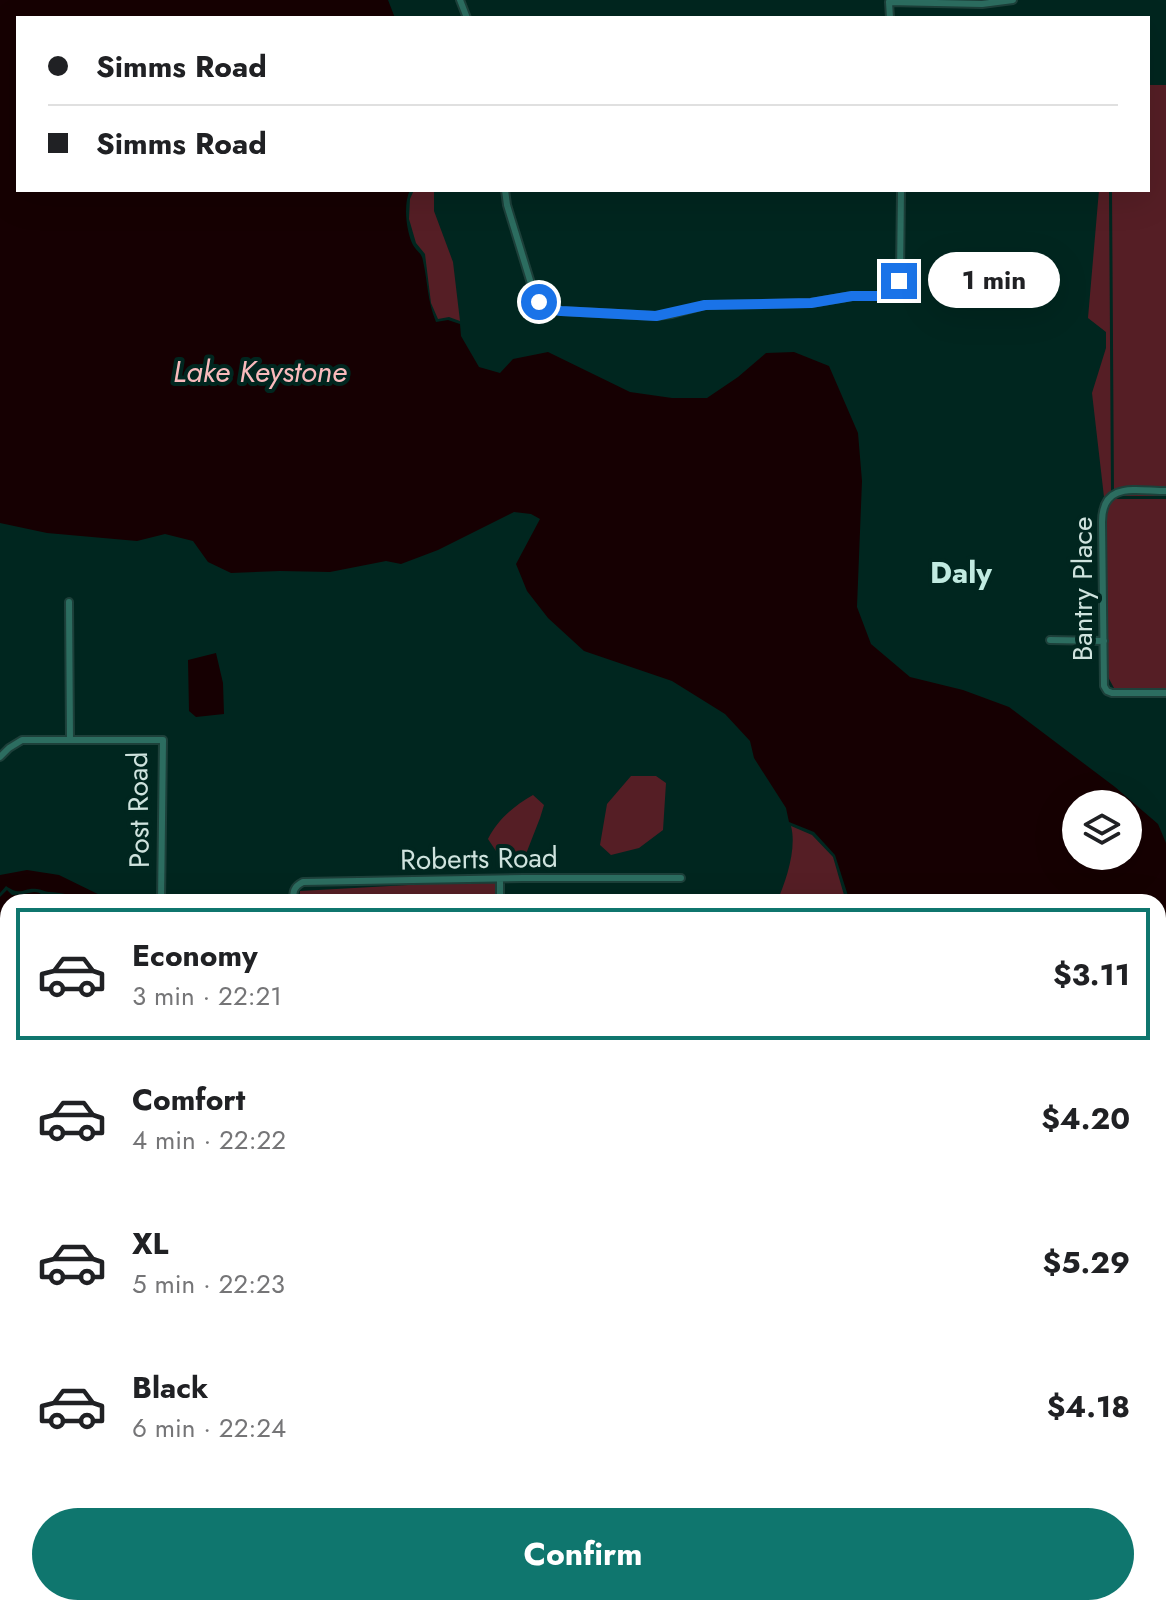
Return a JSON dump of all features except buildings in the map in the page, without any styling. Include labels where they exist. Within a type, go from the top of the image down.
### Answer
[{"type":"street","points":[[889,1],[982,4],[1013,0]]},
{"type":"street","points":[[505,192],[539,302],[549,309],[561,311],[656,316],[705,305],[811,303],[852,296],[884,296],[896,287],[900,275],[901,192]]},
{"type":"street","name":"Bantry Place","points":[[1166,491],[1117,492],[1106,501],[1102,510],[1103,681],[1107,691],[1112,693],[1166,693]]},
{"type":"street","points":[[69,602],[70,740]]},
{"type":"street","points":[[1050,640],[1104,641]]},
{"type":"street","name":"Post Road","points":[[0,757],[22,740],[163,740],[161,894]]},
{"type":"street","name":"Roberts Road","points":[[294,894],[296,886],[303,882],[681,878]]},
{"type":"street","points":[[500,879],[500,894]]},
{"type":"shaded area","points":[[1150,85],[1166,85],[1166,496],[1114,496],[1112,192],[1150,192]]},
{"type":"shaded area","points":[[413,192],[434,192],[434,211],[453,262],[460,321],[449,317],[438,319],[431,303],[425,254],[416,243],[409,219]]},
{"type":"shaded area","points":[[1099,192],[1109,192],[1111,491],[1104,497],[1092,393],[1106,348],[1106,332],[1088,318]]},
{"type":"shaded area","points":[[1107,499],[1166,499],[1166,688],[1114,688],[1107,675]]},
{"type":"shaded area","points":[[631,776],[656,776],[666,783],[663,830],[639,848],[611,855],[600,845],[607,804]]},
{"type":"shaded area","points":[[533,795],[544,805],[524,859],[502,860],[488,839],[507,814]]},
{"type":"shaded area","points":[[791,826],[812,835],[833,857],[844,894],[780,894],[792,855]]},
{"type":"shaded area","points":[[496,883],[496,894],[300,894],[300,891]]},
{"type":"water","name":"Lake Keystone","points":[[0,0],[388,0],[394,16],[16,16],[16,192],[410,192],[407,225],[413,245],[422,258],[436,322],[448,320],[460,324],[461,336],[479,367],[500,373],[513,359],[548,352],[630,392],[672,398],[707,398],[766,353],[794,352],[829,366],[858,433],[862,481],[857,607],[871,644],[910,677],[963,690],[1009,707],[1118,790],[1062,790],[1062,870],[1142,870],[1142,810],[1158,824],[1166,843],[1166,894],[847,894],[835,855],[814,832],[789,822],[786,808],[754,758],[750,741],[725,714],[672,681],[584,651],[548,618],[527,591],[516,564],[540,519],[531,514],[514,512],[438,550],[401,564],[386,561],[330,572],[231,573],[208,562],[193,541],[165,534],[137,541],[47,533],[0,523]]},
{"type":"water","points":[[216,653],[223,683],[224,714],[196,717],[189,711],[188,660]]},
{"type":"water","points":[[27,870],[59,875],[98,894],[65,894],[37,889],[16,891],[6,886],[0,893],[0,875]]},
{"type":"district","name":"Daly","points":[[961,573]]},
{"type":"route","points":[[539,302],[549,309],[561,311],[656,316],[705,305],[811,303],[852,296],[884,296],[899,281]]}]
